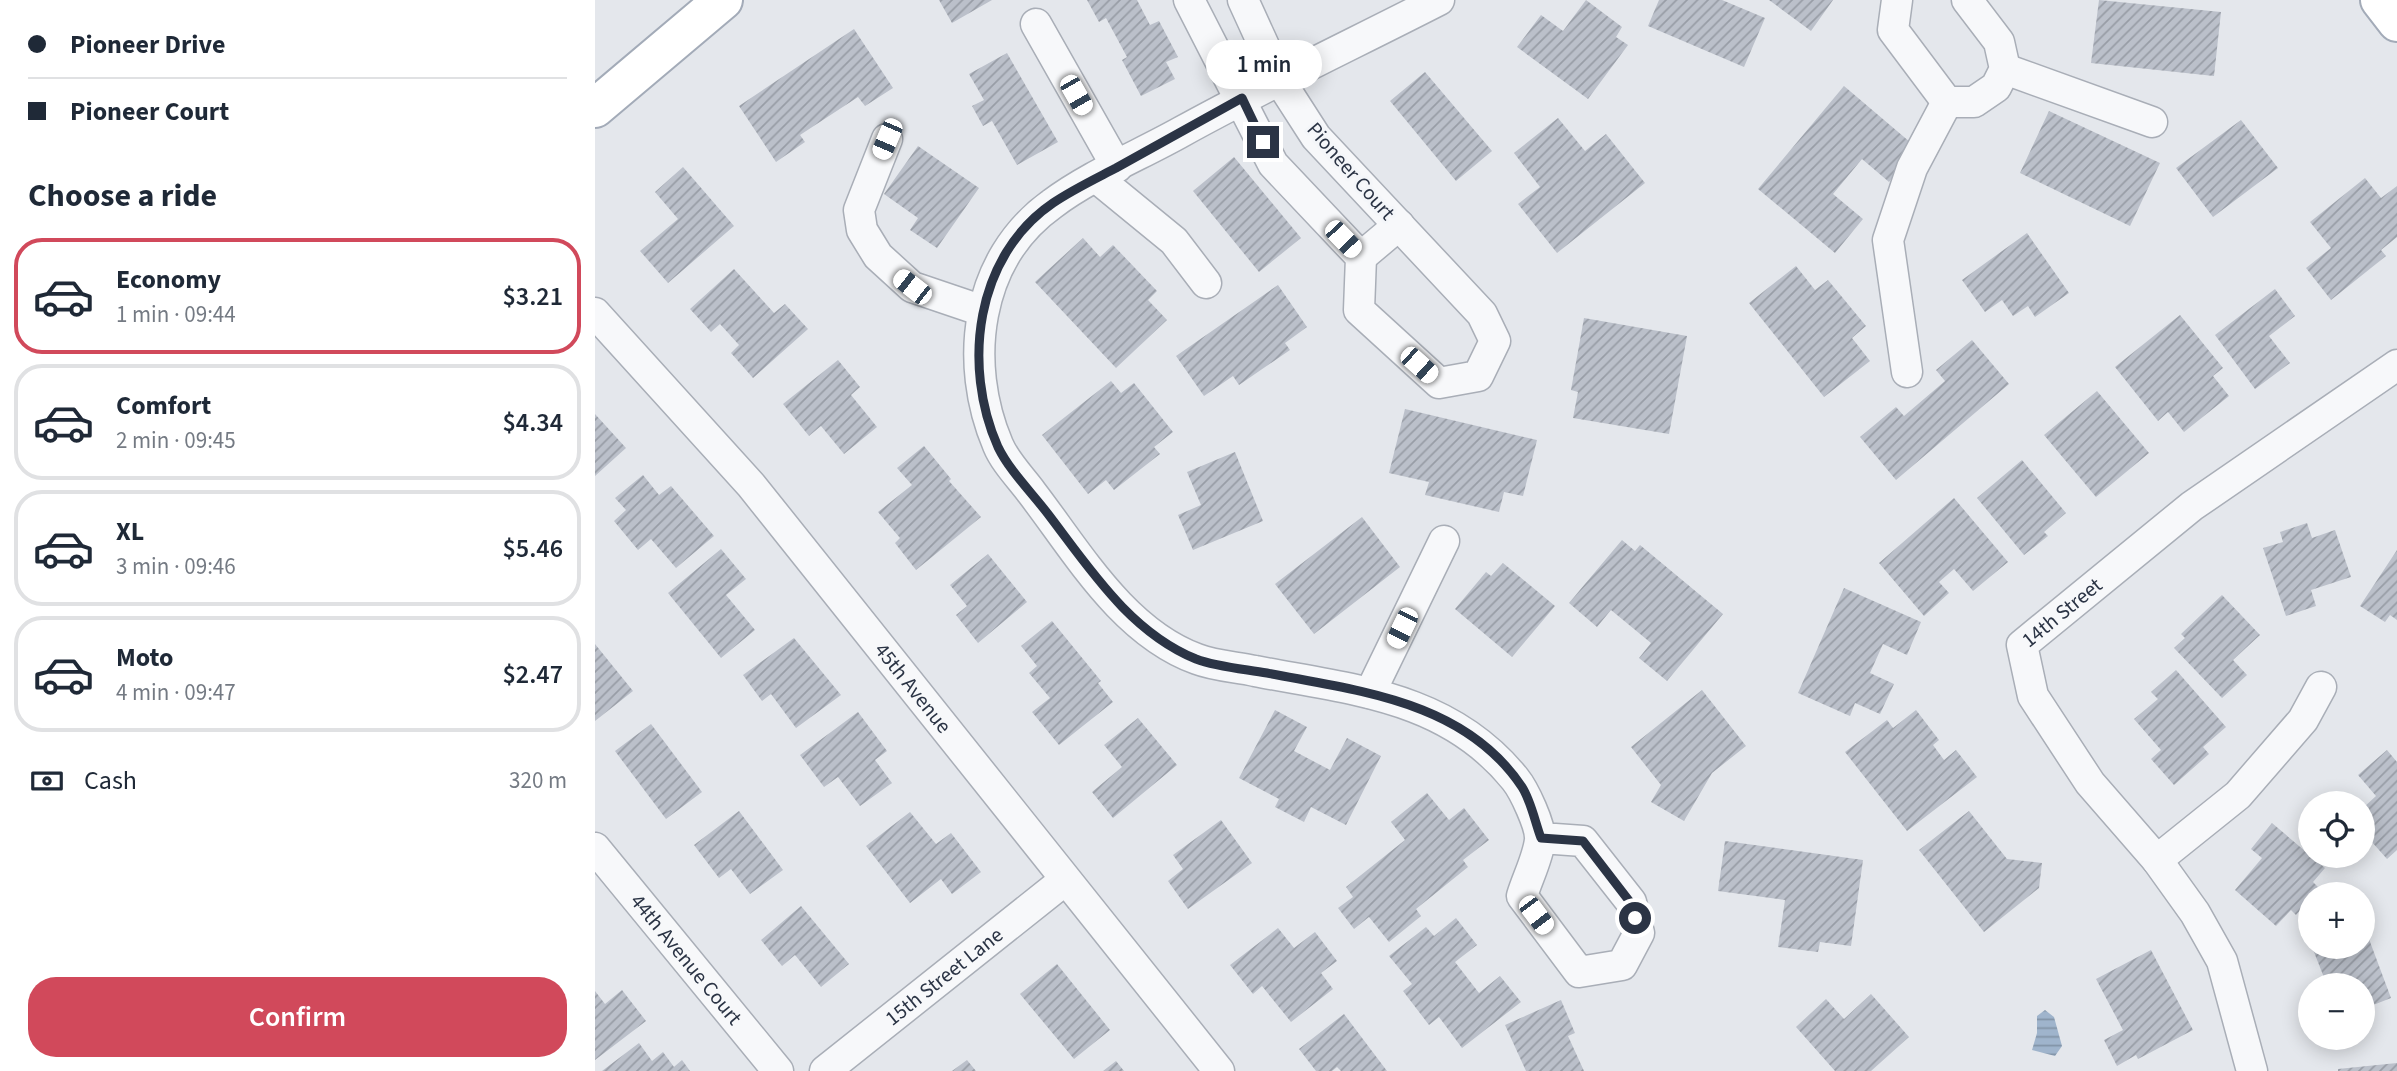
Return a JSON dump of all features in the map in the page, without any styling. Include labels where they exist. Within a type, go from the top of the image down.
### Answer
[{"type":"main road","points":[[595,107],[723,0]]},
{"type":"main road","points":[[2380,0],[2397,22]]},
{"type":"street","points":[[1189,0],[1242,98],[1273,163],[1361,257]]},
{"type":"street","name":"Pioneer Court","points":[[1243,0],[1280,81],[1316,137],[1399,225],[1482,314],[1495,341],[1478,376],[1439,383],[1359,310],[1361,257],[1399,225]]},
{"type":"street","points":[[1439,0],[1242,98],[1051,204],[1020,236],[998,267],[983,312],[977,349],[982,398],[999,449],[1098,580],[1146,632],[1198,660],[1397,699],[1436,715],[1469,734],[1498,758],[1524,789],[1541,838],[1522,896],[1579,972],[1622,965],[1639,933],[1630,902],[1583,841],[1541,838]]},
{"type":"street","points":[[1897,0],[1893,30],[1947,102]]},
{"type":"street","points":[[1947,102],[1974,102],[1996,87],[2005,69],[1999,42],[1967,0]]},
{"type":"street","points":[[1036,23],[1107,173],[1174,241],[1206,284]]},
{"type":"street","points":[[2005,69],[2152,122]]},
{"type":"street","points":[[1907,372],[1888,240],[1912,168],[1947,102]]},
{"type":"street","points":[[887,139],[859,210],[862,230],[878,256],[912,287],[983,312]]},
{"type":"street","name":"45th Avenue","points":[[595,313],[751,485],[1219,1071]]},
{"type":"street","name":"14th Street","points":[[2252,1071],[2222,961],[2195,913],[2157,860],[2090,783],[2033,696],[2022,645],[2192,506],[2397,365]]},
{"type":"street","points":[[1370,693],[1444,541]]},
{"type":"street","points":[[2157,860],[2238,795],[2303,720],[2321,687]]},
{"type":"street","name":"44th Avenue Court","points":[[595,848],[778,1071]]},
{"type":"street","name":"15th Street Lane","points":[[825,1071],[1065,880]]},
{"type":"water","points":[[2045,1010],[2054,1017],[2062,1046],[2055,1056],[2032,1050],[2037,1033],[2037,1016]]},
{"type":"building","points":[[939,0],[992,0],[952,23]]},
{"type":"building","points":[[1087,0],[1137,0],[1150,25],[1159,21],[1178,57],[1166,62],[1175,79],[1141,96],[1122,60],[1127,57],[1106,18],[1099,22]]},
{"type":"building","points":[[1586,0],[1622,27],[1616,37],[1628,45],[1588,99],[1517,47],[1541,15],[1563,31]]},
{"type":"building","points":[[1659,0],[1722,0],[1765,18],[1744,67],[1648,26]]},
{"type":"building","points":[[1769,0],[1833,0],[1811,31]]},
{"type":"building","points":[[2099,0],[2221,12],[2214,76],[2091,63]]},
{"type":"building","points":[[854,29],[893,88],[865,106],[858,97],[800,135],[805,142],[776,162],[739,106]]},
{"type":"building","points":[[1007,53],[1058,142],[1017,165],[992,121],[983,126],[972,106],[984,100],[969,74]]},
{"type":"building","points":[[1425,72],[1492,151],[1456,181],[1390,101]]},
{"type":"building","points":[[1844,86],[1917,148],[1889,182],[1862,159],[1833,194],[1863,219],[1835,253],[1758,189]]},
{"type":"building","points":[[2049,111],[2160,163],[2130,226],[2020,173]]},
{"type":"building","points":[[1558,118],[1585,151],[1606,134],[1645,183],[1557,253],[1518,204],[1540,187],[1514,153]]},
{"type":"building","points":[[2241,120],[2278,168],[2213,217],[2176,168]]},
{"type":"building","points":[[918,146],[979,188],[937,248],[910,230],[918,218],[884,194]]},
{"type":"building","points":[[1234,157],[1301,238],[1259,272],[1193,191]]},
{"type":"building","points":[[683,167],[734,226],[668,283],[640,251],[678,219],[655,192]]},
{"type":"building","points":[[2365,178],[2381,198],[2397,186],[2397,237],[2381,250],[2386,256],[2331,300],[2306,268],[2331,248],[2310,222]]},
{"type":"building","points":[[2027,233],[2069,293],[2035,317],[2028,306],[2013,316],[2002,300],[1985,312],[1962,280]]},
{"type":"building","points":[[1083,238],[1100,257],[1113,245],[1157,291],[1148,300],[1167,320],[1116,368],[1035,282]]},
{"type":"building","points":[[1796,266],[1815,290],[1828,280],[1866,326],[1852,338],[1870,361],[1824,397],[1749,303]]},
{"type":"building","points":[[734,269],[774,313],[785,304],[808,329],[753,378],[731,353],[739,345],[720,324],[711,332],[690,309]]},
{"type":"building","points":[[1278,285],[1307,327],[1285,343],[1290,350],[1239,385],[1233,376],[1204,396],[1176,356]]},
{"type":"building","points":[[2275,289],[2295,316],[2269,336],[2290,363],[2255,389],[2215,335]]},
{"type":"building","points":[[2180,315],[2223,368],[2213,376],[2229,396],[2184,432],[2168,412],[2158,421],[2115,367]]},
{"type":"building","points":[[1584,318],[1687,336],[1669,434],[1573,418],[1578,392],[1571,390]]},
{"type":"building","points":[[1972,340],[2009,384],[1896,480],[1860,437],[1896,407],[1904,416],[1945,381],[1936,370]]},
{"type":"building","points":[[838,360],[860,387],[851,395],[877,427],[844,454],[821,426],[809,436],[783,404]]},
{"type":"building","points":[[1111,381],[1121,393],[1134,383],[1173,432],[1154,447],[1160,454],[1114,490],[1106,480],[1088,494],[1042,435]]},
{"type":"building","points":[[2097,391],[2149,453],[2096,497],[2044,435]]},
{"type":"building","points":[[1405,409],[1537,440],[1523,496],[1504,492],[1499,512],[1425,495],[1429,482],[1389,473]]},
{"type":"building","points":[[595,414],[626,448],[595,476]]},
{"type":"building","points":[[924,446],[951,479],[949,481],[981,517],[916,570],[895,543],[900,538],[878,512],[912,485],[897,468]]},
{"type":"building","points":[[1235,452],[1263,521],[1193,550],[1178,515],[1201,505],[1187,472]]},
{"type":"building","points":[[2022,460],[2066,513],[2044,532],[2048,536],[2024,555],[1977,498]]},
{"type":"building","points":[[643,475],[659,495],[671,486],[714,536],[676,568],[651,539],[638,550],[614,521],[626,510],[615,498]]},
{"type":"building","points":[[1954,498],[2008,562],[1973,591],[1954,569],[1939,582],[1949,593],[1924,616],[1879,563]]},
{"type":"building","points":[[1362,517],[1400,567],[1314,634],[1275,584]]},
{"type":"building","points":[[2307,523],[2312,538],[2335,530],[2351,577],[2311,590],[2316,606],[2286,616],[2263,548],[2283,542],[2280,532]]},
{"type":"building","points":[[1622,540],[1635,551],[1640,545],[1723,614],[1667,681],[1639,658],[1651,643],[1611,610],[1597,627],[1569,603]]},
{"type":"building","points":[[721,549],[746,579],[726,595],[755,630],[721,658],[668,593]]},
{"type":"building","points":[[2397,550],[2397,620],[2390,615],[2385,622],[2360,606]]},
{"type":"building","points":[[988,554],[1027,602],[978,643],[956,615],[967,606],[950,585]]},
{"type":"building","points":[[1503,563],[1555,606],[1512,657],[1455,609],[1486,572],[1491,576]]},
{"type":"building","points":[[1844,588],[1921,622],[1907,655],[1883,644],[1870,673],[1894,684],[1880,714],[1855,703],[1850,716],[1798,693]]},
{"type":"building","points":[[2222,595],[2260,635],[2233,660],[2247,675],[2222,698],[2174,648],[2185,638],[2181,634]]},
{"type":"building","points":[[1052,621],[1101,681],[1098,683],[1113,702],[1059,745],[1032,712],[1050,698],[1029,673],[1037,666],[1021,646]]},
{"type":"building","points":[[794,638],[841,695],[796,728],[771,694],[762,701],[743,675]]},
{"type":"building","points":[[595,644],[633,691],[595,721]]},
{"type":"building","points":[[2176,670],[2226,727],[2203,747],[2209,754],[2174,785],[2151,759],[2161,750],[2134,719],[2158,699],[2151,692]]},
{"type":"building","points":[[1702,690],[1746,746],[1712,773],[1684,821],[1651,802],[1661,785],[1631,747]]},
{"type":"building","points":[[1275,710],[1307,727],[1294,751],[1330,770],[1347,738],[1381,756],[1346,825],[1311,807],[1304,822],[1275,807],[1279,799],[1239,778]]},
{"type":"building","points":[[1916,710],[1939,740],[1933,745],[1944,760],[1956,750],[1977,777],[1907,831],[1845,752],[1887,720],[1893,728]]},
{"type":"building","points":[[858,712],[887,751],[875,760],[892,783],[860,806],[838,777],[824,787],[800,755]]},
{"type":"building","points":[[1138,718],[1177,765],[1113,818],[1092,792],[1122,767],[1104,745]]},
{"type":"building","points":[[651,724],[702,792],[666,819],[615,751]]},
{"type":"building","points":[[2387,750],[2397,762],[2397,850],[2387,859],[2375,846],[2375,791],[2372,791],[2358,775]]},
{"type":"building","points":[[1427,793],[1449,820],[1464,808],[1489,840],[1463,860],[1468,867],[1416,909],[1421,916],[1389,942],[1369,917],[1354,929],[1338,908],[1353,897],[1346,887],[1405,840],[1391,822]]},
{"type":"building","points":[[739,811],[783,870],[750,894],[731,869],[719,878],[694,845]]},
{"type":"building","points":[[1969,811],[2007,859],[2042,863],[2039,888],[1984,932],[1919,850]]},
{"type":"building","points":[[910,812],[936,844],[951,833],[981,872],[952,894],[941,879],[910,903],[866,846]]},
{"type":"building","points":[[1221,820],[1252,863],[1188,909],[1168,881],[1183,869],[1173,855]]},
{"type":"building","points":[[2272,823],[2298,845],[2298,868],[2325,868],[2313,882],[2298,882],[2298,913],[2296,915],[2291,910],[2276,926],[2235,890],[2262,858],[2251,849]]},
{"type":"building","points":[[1725,841],[1863,860],[1851,946],[1820,942],[1818,952],[1778,947],[1785,900],[1718,891]]},
{"type":"building","points":[[801,906],[849,964],[821,987],[795,955],[782,966],[761,940]]},
{"type":"building","points":[[1456,918],[1477,945],[1455,962],[1479,993],[1500,976],[1521,1002],[1462,1048],[1439,1017],[1429,1025],[1403,991],[1412,984],[1389,956],[1426,927],[1434,936]]},
{"type":"building","points":[[1278,928],[1294,948],[1315,932],[1337,961],[1321,973],[1333,989],[1291,1022],[1262,986],[1253,994],[1230,965]]},
{"type":"building","points":[[2151,950],[2193,1030],[2138,1059],[2136,1055],[2117,1066],[2104,1040],[2123,1030],[2096,979]]},
{"type":"building","points":[[2375,955],[2391,998],[2375,1004],[2375,973],[2322,973],[2317,959],[2375,959]]},
{"type":"building","points":[[1057,964],[1110,1030],[1074,1059],[1020,994]]},
{"type":"building","points":[[622,990],[646,1021],[595,1060],[595,991],[605,1004]]},
{"type":"building","points":[[1871,994],[1909,1037],[1871,1071],[1835,1071],[1796,1027],[1826,999],[1844,1019]]},
{"type":"building","points":[[1561,1000],[1575,1033],[1568,1036],[1584,1071],[1526,1071],[1505,1025]]},
{"type":"building","points":[[1344,1014],[1387,1071],[1341,1071],[1337,1067],[1332,1071],[1316,1071],[1299,1049]]},
{"type":"building","points":[[639,1043],[652,1061],[663,1052],[674,1067],[682,1060],[690,1071],[602,1071]]},
{"type":"building","points":[[967,1060],[976,1071],[952,1071]]},
{"type":"building","points":[[1116,1061],[1124,1071],[1103,1071]]},
{"type":"building","points":[[2397,1063],[2397,1071],[2338,1071],[2338,1069]]},
{"type":"route","points":[[1263,142],[1242,98],[1051,204],[1020,236],[998,267],[983,312],[977,349],[982,398],[999,449],[1098,580],[1146,632],[1198,660],[1397,699],[1436,715],[1469,734],[1498,758],[1524,789],[1541,838],[1583,841],[1630,902],[1635,918]]}]
